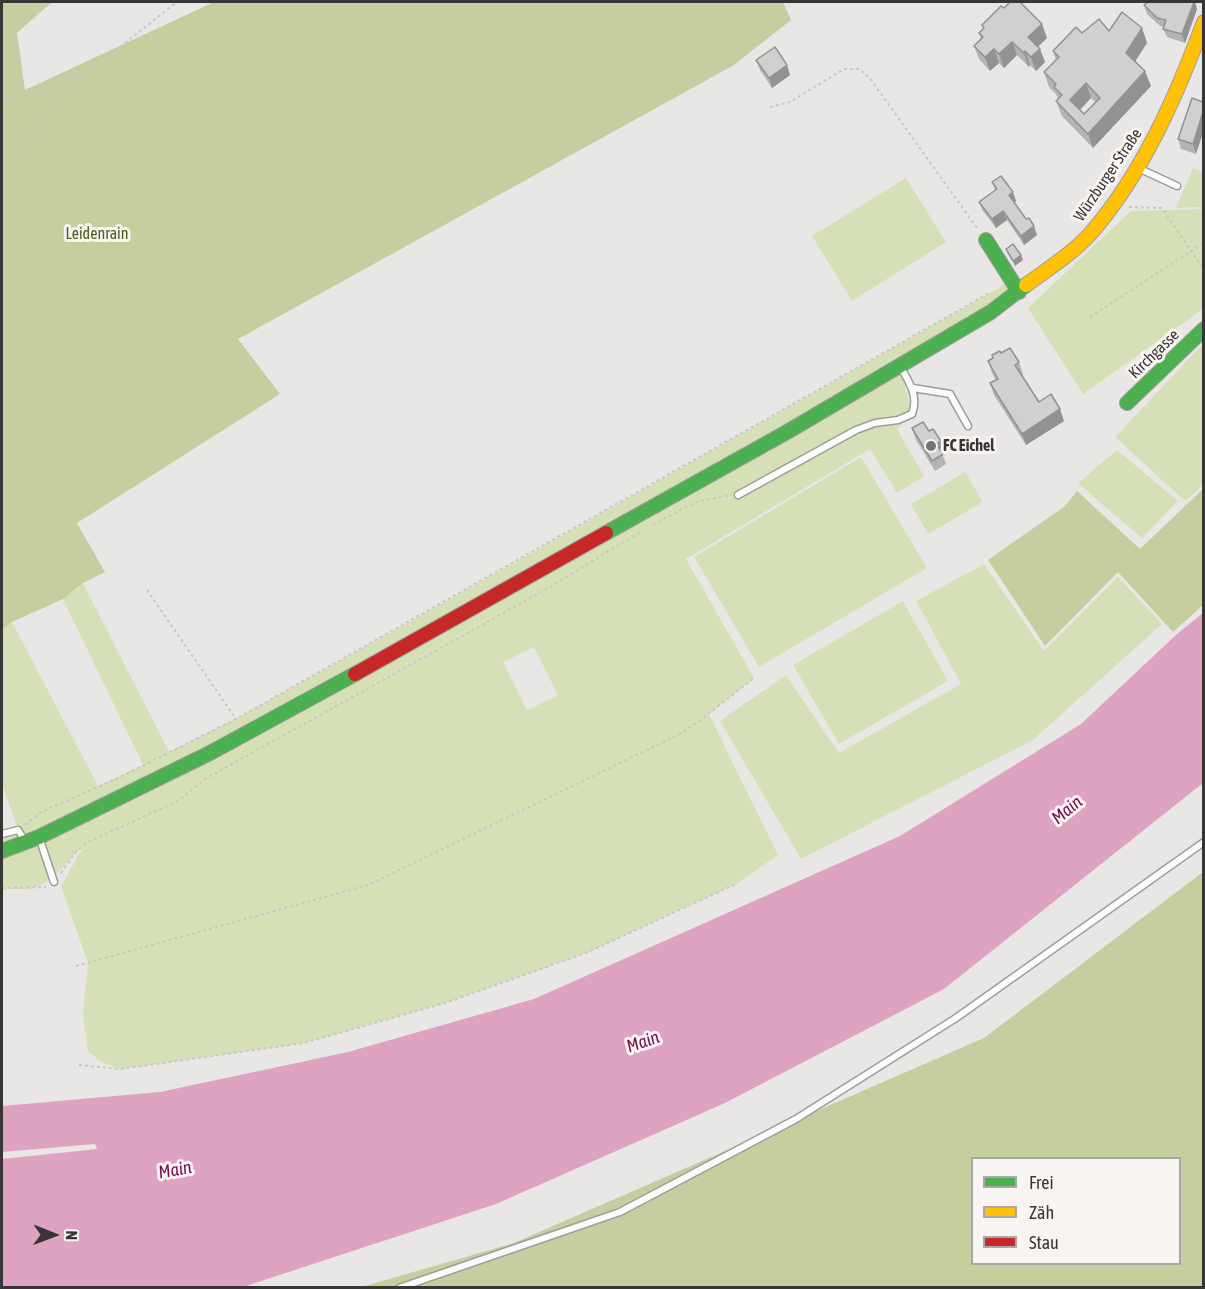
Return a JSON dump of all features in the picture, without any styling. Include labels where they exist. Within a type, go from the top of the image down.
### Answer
[{"type":"main road","name":"Würzburger Straße","points":[[2,851],[32,840],[210,753],[406,646],[766,444],[966,328],[1019,292],[1090,234],[1111,206],[1137,167],[1182,81],[1203,22]]},
{"type":"main road","points":[[986,240],[1019,292]]},
{"type":"main road","name":"Kirchgasse","points":[[1127,403],[1203,329]]},
{"type":"lane","points":[[1137,167],[1177,186]]},
{"type":"lane","points":[[738,495],[856,430],[875,423],[909,417],[915,408],[913,388],[900,366]]},
{"type":"lane","points":[[913,388],[950,394],[968,426]]},
{"type":"lane","points":[[2,834],[18,830],[32,840],[54,882]]},
{"type":"lane","points":[[399,1287],[620,1212],[796,1119],[956,1018],[1203,842]]},
{"type":"path","points":[[2,162],[13,156],[87,73],[177,2]]},
{"type":"path","points":[[770,107],[790,102],[844,69],[859,69],[868,77],[986,240]]},
{"type":"path","points":[[2,101],[39,91],[87,73]]},
{"type":"path","points":[[1111,206],[1162,208],[1203,270]]},
{"type":"path","points":[[1090,317],[1203,243]]},
{"type":"path","points":[[18,830],[41,812],[236,719],[991,292]]},
{"type":"path","points":[[650,527],[695,502],[738,495]]},
{"type":"path","points":[[2,888],[45,888],[54,882],[75,853],[86,843],[178,801],[205,779],[550,587],[640,532]]},
{"type":"path","points":[[147,590],[236,719]]},
{"type":"path","points":[[76,966],[368,885],[678,735],[754,678]]},
{"type":"path","points":[[79,1065],[121,1069],[304,1043],[445,1003],[586,953],[738,883]]},
{"type":"green space","name":"Leidenrain","points":[[2,2],[52,2],[17,33],[25,90],[214,2],[783,2],[791,20],[734,65],[238,339],[280,394],[77,523],[105,572],[83,583],[63,599],[12,622],[2,630]]},
{"type":"green space","points":[[1193,168],[1203,172],[1203,207],[1176,208]]},
{"type":"green space","points":[[906,178],[946,242],[852,301],[812,236]]},
{"type":"green space","points":[[1203,209],[1203,309],[1083,394],[1028,308],[1131,211]]},
{"type":"green space","points":[[1011,281],[1019,292],[900,366],[912,414],[897,429],[924,476],[897,493],[870,449],[686,559],[754,678],[709,714],[778,855],[738,883],[586,953],[445,1003],[304,1043],[121,1069],[101,1062],[88,1051],[83,1015],[88,963],[61,886],[84,846],[53,877],[38,887],[2,890],[2,834],[18,830],[2,784],[2,630],[12,622],[98,786],[143,765],[63,599],[83,583],[169,752],[236,719]],"holes":[[[505,609],[506,609],[276,739]],[[534,647],[558,695],[527,710],[503,662]]]},
{"type":"green space","points":[[1203,344],[1203,485],[1185,501],[1115,437]]},
{"type":"green space","points":[[1117,450],[1178,501],[1142,538],[1078,483]]},
{"type":"green space","points":[[861,457],[927,568],[759,667],[694,557]]},
{"type":"green space","points":[[965,472],[983,502],[928,534],[911,504]]},
{"type":"green space","points":[[1203,489],[1203,605],[1173,632],[1118,572],[1045,646],[988,560],[1065,506],[1077,491],[1140,549]]},
{"type":"green space","points":[[984,564],[1044,651],[1118,577],[1162,624],[1033,740],[801,859],[720,721],[786,675],[839,753],[961,684],[916,601]]},
{"type":"green space","points":[[903,601],[948,681],[839,744],[793,665]]},
{"type":"green space","points":[[1203,872],[1203,1287],[358,1288],[514,1243],[984,1038]]},
{"type":"water","name":"Main","points":[[1203,613],[1203,783],[944,989],[725,1103],[496,1204],[243,1287],[2,1287],[2,1159],[97,1149],[95,1144],[2,1152],[2,1106],[160,1092],[348,1052],[534,999],[900,836],[1081,724],[1177,634]]},
{"type":"building","points":[[1010,2],[1020,2],[1042,24],[1028,37],[1040,49],[1031,57],[1012,42],[999,54],[994,49],[985,57],[974,46],[983,37],[979,33],[984,28],[982,25],[1001,6],[1004,8]]},
{"type":"building","points":[[1148,2],[1194,2],[1182,34],[1163,29],[1166,20],[1157,18],[1144,5]]},
{"type":"building","points":[[1122,12],[1142,28],[1126,53],[1145,71],[1088,134],[1056,101],[1062,95],[1054,87],[1056,84],[1044,72],[1059,57],[1053,51],[1076,27],[1082,33],[1099,19],[1109,31]],"holes":[[[1086,83],[1100,98],[1084,114],[1070,100]]]},
{"type":"building","points":[[775,47],[787,65],[769,78],[756,60]]},
{"type":"building","points":[[1192,98],[1203,102],[1203,112],[1193,144],[1178,139]]},
{"type":"building","points":[[1001,176],[1013,192],[1009,195],[1026,219],[1029,218],[1034,226],[1021,236],[1003,211],[992,219],[979,202],[997,189],[992,182]]},
{"type":"building","points":[[1013,244],[1021,255],[1013,261],[1006,249]]},
{"type":"building","points":[[1010,348],[1019,362],[1015,365],[1039,402],[1051,394],[1060,409],[1022,434],[990,383],[998,379],[988,361],[993,358],[992,355]]},
{"type":"building","points":[[923,422],[929,431],[933,429],[941,441],[936,444],[943,454],[932,461],[912,428]]},
{"type":"traffic: fast","points":[[986,240],[1019,292]]},
{"type":"traffic: fast","points":[[606,533],[787,432],[991,312],[1026,285]]},
{"type":"traffic: fast","points":[[1127,403],[1204,329]]},
{"type":"traffic: fast","points":[[2,851],[39,837],[210,753],[355,674]]},
{"type":"traffic: slow","points":[[1026,285],[1084,240],[1110,210],[1127,185],[1170,105],[1204,22]]},
{"type":"traffic: jam","points":[[355,674],[606,533]]},
{"type":"place","name":"FC Eichel","points":[[931,446]]}]
